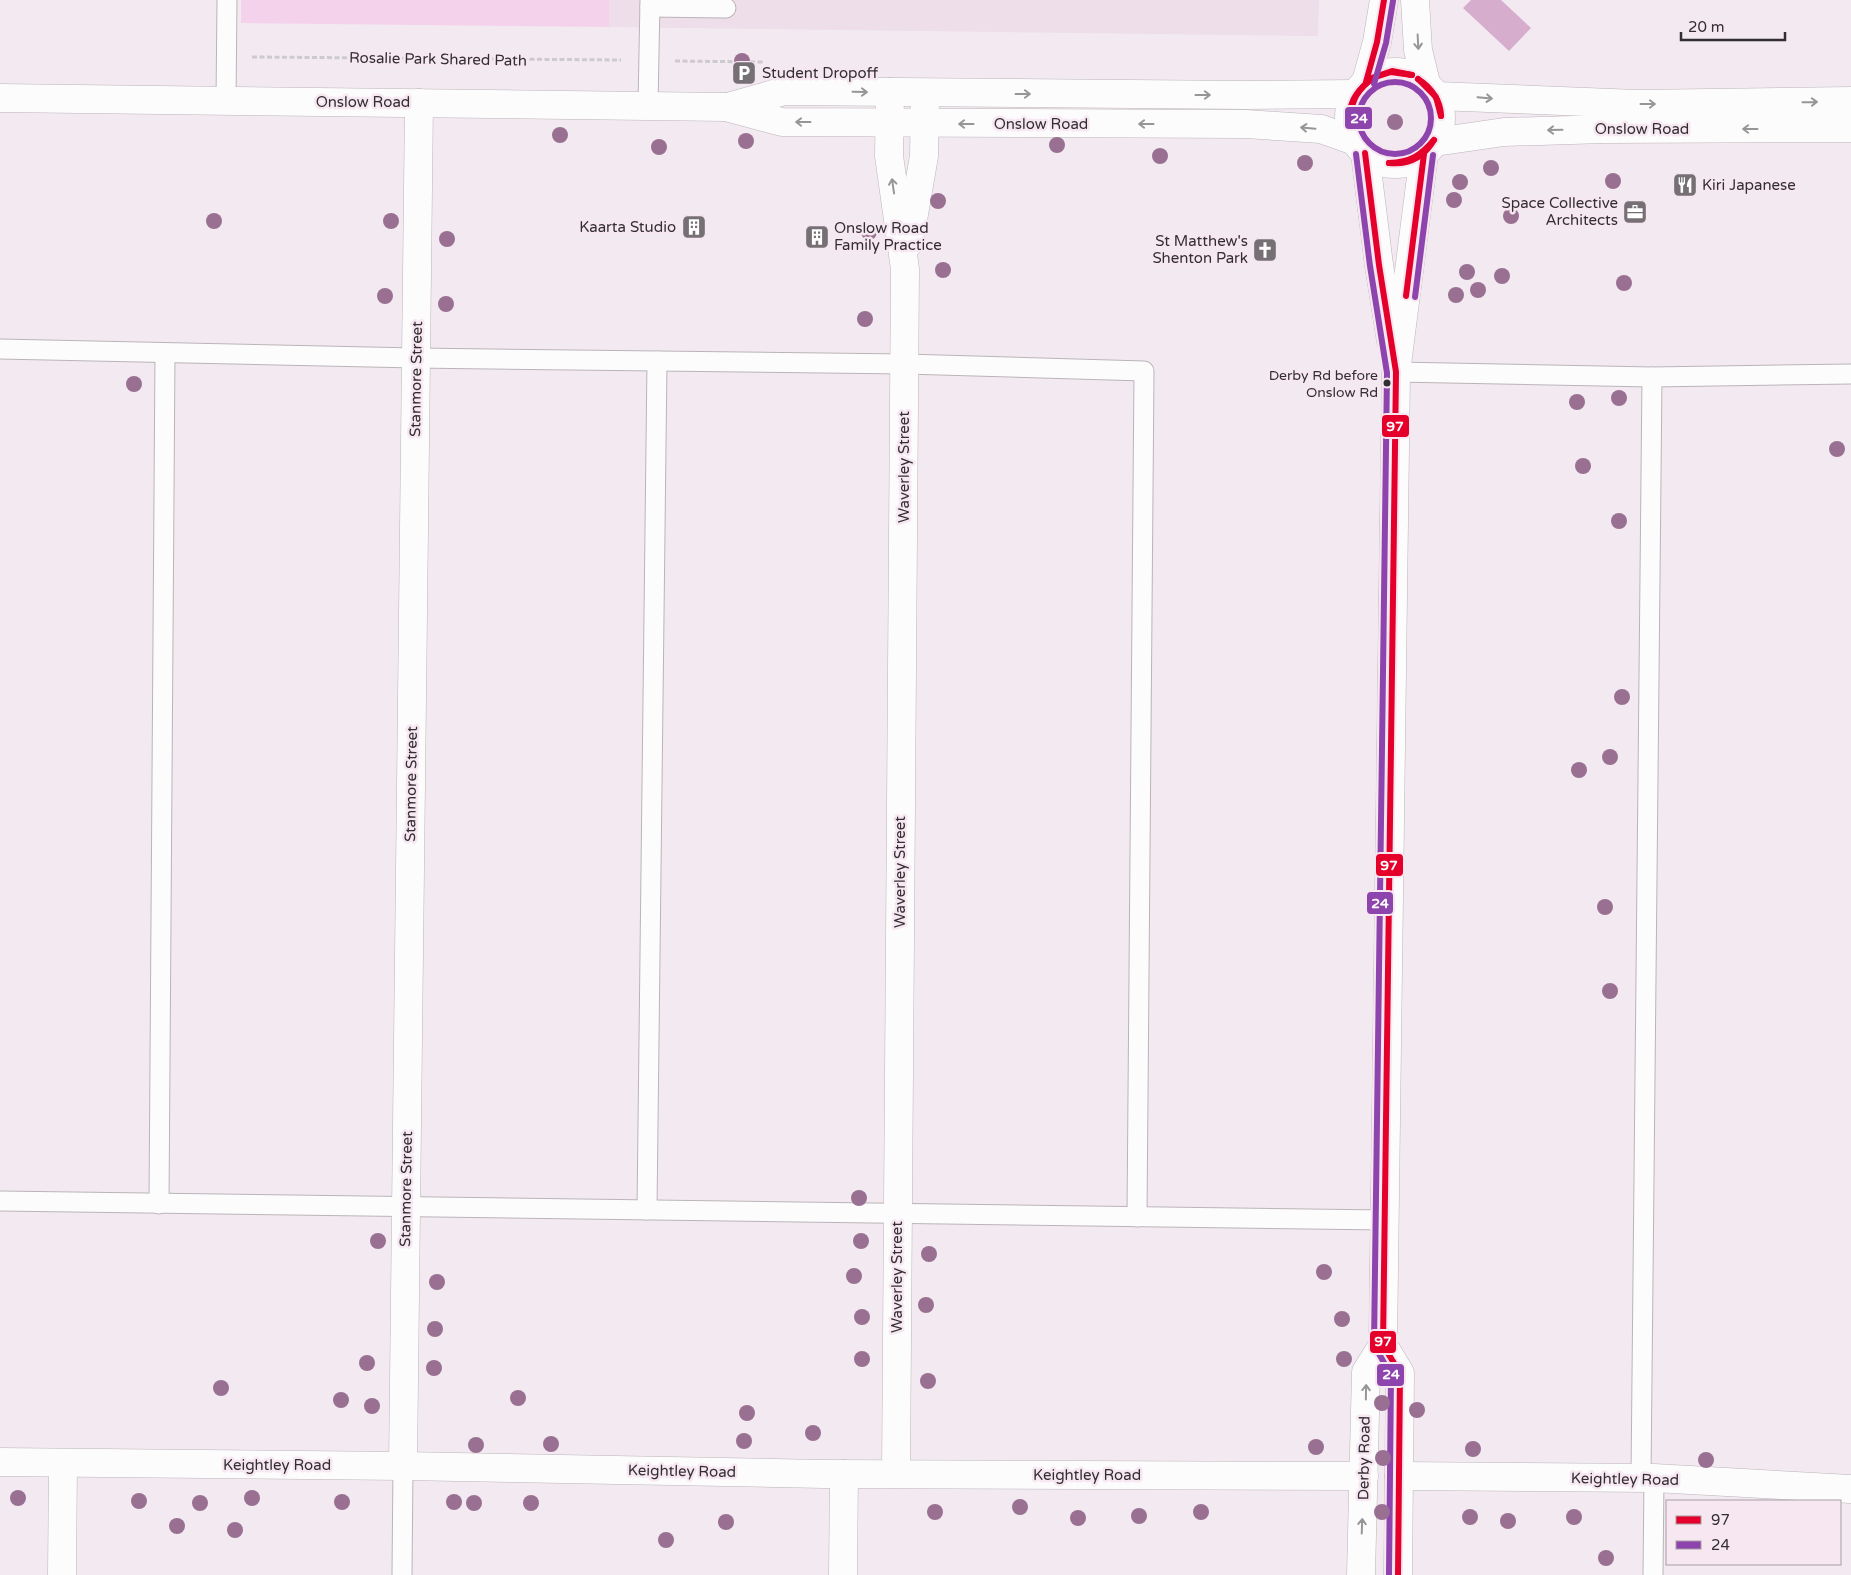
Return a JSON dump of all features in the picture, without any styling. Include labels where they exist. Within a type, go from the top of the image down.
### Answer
[{"type":"street","points":[[1384,0],[1378,42],[1360,88],[1350,106],[1348,118],[1360,147],[1396,372]]},
{"type":"street","points":[[1360,147],[1378,161],[1394,164],[1410,162],[1429,148],[1440,131],[1442,119],[1418,50],[1415,0]]},
{"type":"street","points":[[1360,88],[1377,75],[1403,72],[1415,76],[1431,90]]},
{"type":"street","name":"Onslow Road","points":[[726,107],[784,91],[1246,95],[1360,88]]},
{"type":"street","name":"Onslow Road","points":[[1431,90],[1637,104],[1851,101]]},
{"type":"street","name":"Waverley Street","points":[[890,92],[889,156],[905,269],[896,1474]]},
{"type":"street","name":"Waverley Street","points":[[905,269],[924,156],[925,93]]},
{"type":"street","name":"Onslow Road","points":[[0,98],[726,107],[782,122],[889,124],[1246,124],[1321,129],[1360,147]]},
{"type":"street","name":"Stanmore Street","points":[[402,1466],[419,103]]},
{"type":"street","name":"Onslow Road","points":[[1429,148],[1504,132],[1604,129],[1851,128]]},
{"type":"street","points":[[1398,1575],[1400,1373],[1383,1345],[1396,372],[1429,148]]},
{"type":"street","name":"Derby Road","points":[[1361,1575],[1366,1372],[1383,1345]]},
{"type":"street","name":"Keightley Road","points":[[0,1462],[402,1466],[844,1474],[1364,1476]]},
{"type":"street","points":[[62,1575],[64,1463]]},
{"type":"street","points":[[843,1575],[844,1474]]},
{"type":"street","name":"Keightley Road","points":[[1399,1476],[1648,1478],[1851,1490]]},
{"type":"lane","points":[[226,102],[227,0]]},
{"type":"lane","points":[[648,106],[650,3],[726,8]]},
{"type":"lane","points":[[0,349],[416,358],[904,364],[1144,371],[1137,1217]]},
{"type":"lane","points":[[159,1204],[165,353]]},
{"type":"lane","points":[[647,1210],[657,361]]},
{"type":"lane","points":[[1396,372],[1652,377],[1851,374]]},
{"type":"lane","points":[[1652,377],[1648,1478],[1653,1575]]},
{"type":"lane","points":[[0,1201],[1385,1220]]},
{"type":"lane","points":[[402,1466],[402,1575]]},
{"type":"path","name":"Rosalie Park Shared Path","points":[[227,57],[649,61]]},
{"type":"shaded area","points":[[241,0],[609,0],[609,27],[241,23]]},
{"type":"shaded area","points":[[609,0],[1319,0],[1318,36],[609,27]]},
{"type":"shaded area","points":[[1471,0],[1501,0],[1531,28],[1509,51],[1463,8]]},
{"type":"transit line","name":"97","points":[[1366,82],[1377,42],[1384,0]]},
{"type":"transit line","name":"24","points":[[1374,84],[1386,43],[1393,1]]},
{"type":"transit line","name":"97","points":[[1372,78],[1392,71],[1412,75]]},
{"type":"transit line","name":"97","points":[[1372,78],[1391,72],[1412,75]]},
{"type":"transit line","name":"97","points":[[1418,79],[1434,95],[1441,110],[1441,116]]},
{"type":"transit line","name":"97","points":[[1418,79],[1436,97],[1441,116]]},
{"type":"transit line","name":"97","points":[[1350,123],[1351,105],[1360,90],[1369,81]]},
{"type":"transit line","name":"97","points":[[1350,123],[1354,100],[1369,81]]},
{"type":"transit line","name":"24","points":[[1388,82],[1402,82],[1421,92],[1431,111],[1431,118],[1431,125],[1421,144],[1402,154],[1388,154],[1369,144],[1359,125],[1359,111],[1369,92],[1388,82]]},
{"type":"transit line","name":"97","points":[[1389,163],[1403,163],[1415,159],[1426,151],[1434,140]]},
{"type":"transit line","name":"97","points":[[1389,163],[1409,160],[1424,150],[1434,140]]},
{"type":"transit line","name":"97","points":[[1365,153],[1379,265],[1396,372],[1383,1345],[1400,1373],[1398,1575]]},
{"type":"transit line","name":"24","points":[[1356,154],[1370,266],[1387,373],[1374,1345],[1391,1375],[1389,1575]]},
{"type":"transit line","name":"97","points":[[1406,296],[1424,154]]},
{"type":"transit line","name":"24","points":[[1415,297],[1433,155]]},
{"type":"place","name":"Student Dropoff","points":[[744,73]]},
{"type":"place","name":"Kiri Japanese","points":[[1685,185]]},
{"type":"place","name":"Space Collective Architects","points":[[1635,212]]},
{"type":"place","name":"Kaarta Studio","points":[[694,227]]},
{"type":"place","name":"Onslow Road Family Practice","points":[[817,237]]},
{"type":"place","name":"St Matthew's Shenton Park","points":[[1265,250]]},
{"type":"place","name":"Derby Rd before Onslow Rd","points":[[1387,383]]}]
